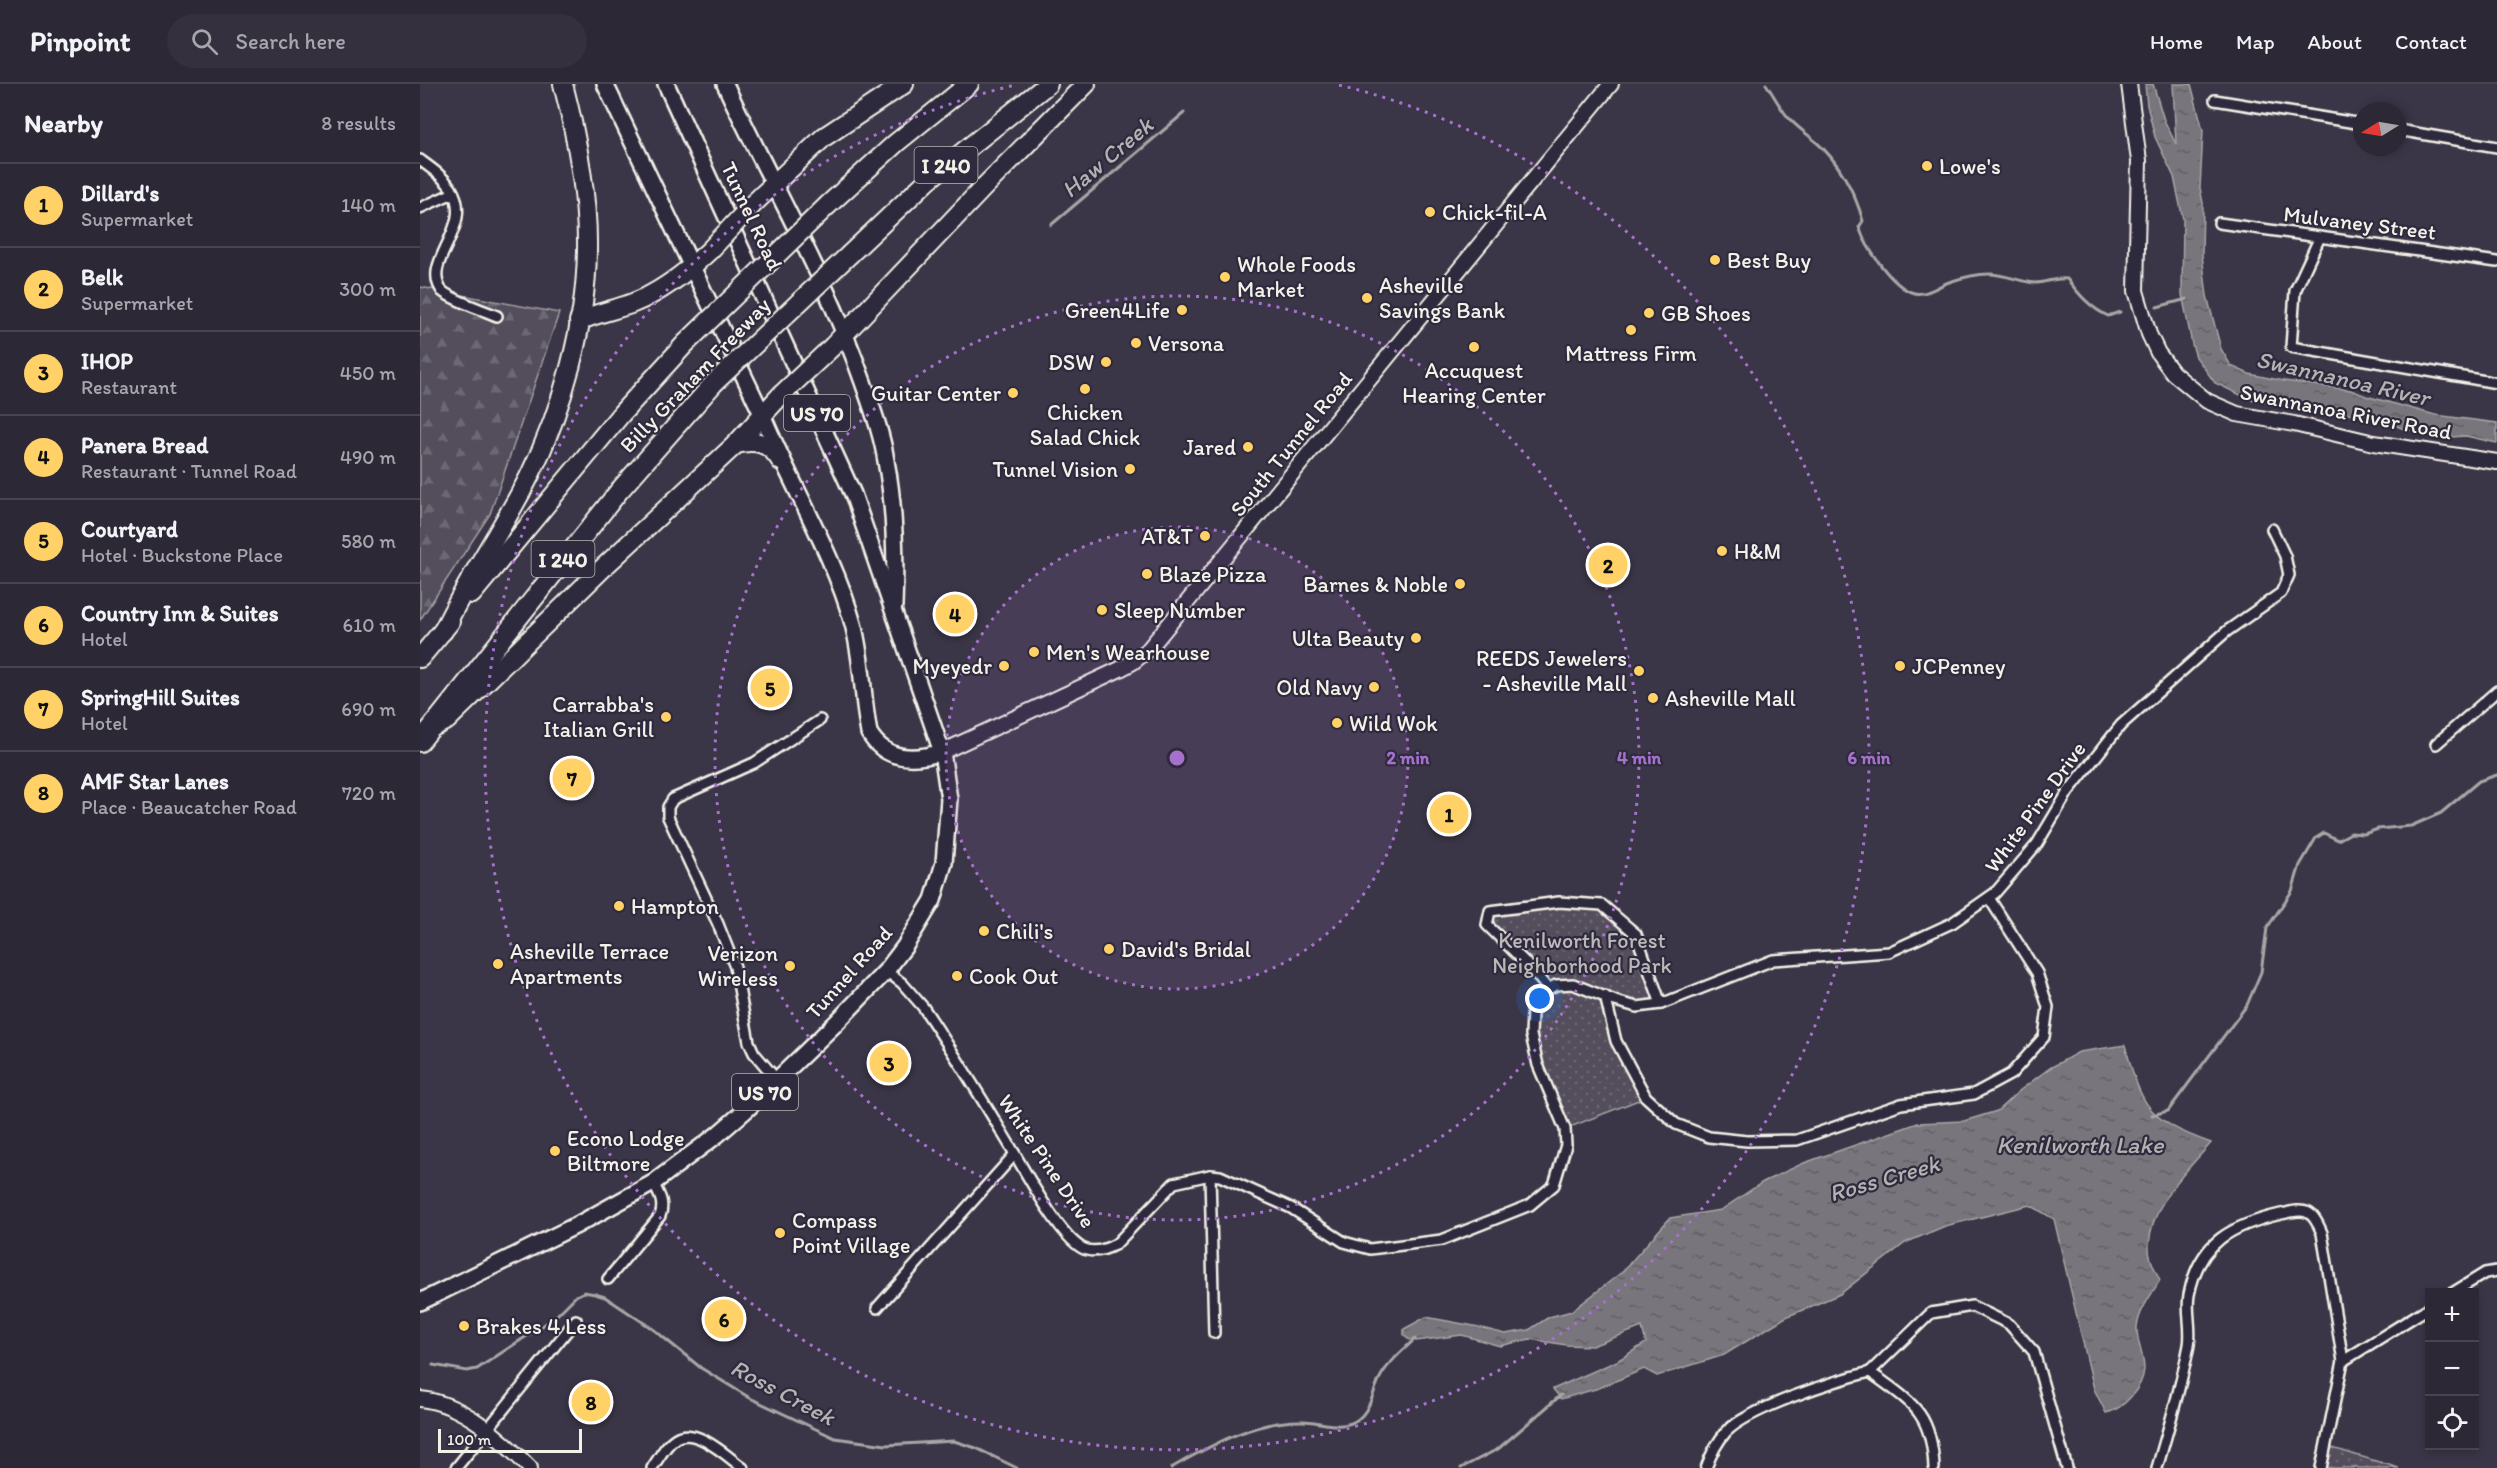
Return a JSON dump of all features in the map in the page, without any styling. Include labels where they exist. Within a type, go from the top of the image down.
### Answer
[{"type":"highway","points":[[442,631],[462,591],[530,475],[560,398],[579,321],[587,250],[585,205],[575,133],[563,84]]},
{"type":"highway","points":[[579,321],[656,292],[692,267],[774,182],[831,131],[904,84]]},
{"type":"highway","name":"Billy Graham Freeway","points":[[420,658],[602,437],[685,344],[828,205],[896,143],[969,84]]},
{"type":"highway","name":"Billy Graham Freeway","points":[[420,742],[611,500],[714,383],[928,180],[1048,84]]},
{"type":"highway","points":[[433,726],[447,720],[590,580],[736,444],[762,414],[840,340],[984,186],[1086,84]]},
{"type":"highway","points":[[736,444],[750,441],[766,444],[782,461]]},
{"type":"main road","points":[[605,84],[839,582],[853,624],[862,667],[870,733],[875,742],[894,756],[912,758],[942,752]]},
{"type":"main road","name":"Tunnel Road","points":[[420,1302],[580,1223],[654,1183],[717,1135],[836,1023],[886,971],[906,946],[933,900],[944,863],[949,799],[942,752],[853,494],[666,84]]},
{"type":"main road","points":[[725,84],[774,182],[875,417],[886,460],[894,539],[894,615]]},
{"type":"main road","name":"South Tunnel Road","points":[[942,752],[1120,669],[1148,650],[1611,84]]},
{"type":"main road","name":"Swannanoa River Road","points":[[2129,84],[2139,160],[2136,291],[2149,334],[2158,353],[2173,373],[2207,401],[2237,414],[2294,424],[2374,443],[2497,462]]},
{"type":"main road","points":[[420,1399],[449,1407],[468,1416],[530,1468]]},
{"type":"street","points":[[2215,100],[2353,123]]},
{"type":"street","points":[[2407,132],[2497,147]]},
{"type":"street","points":[[420,160],[444,179],[456,202],[454,225],[432,265],[434,281],[441,290],[497,316]]},
{"type":"street","points":[[420,208],[453,193]]},
{"type":"street","name":"Mulvaney Street","points":[[2219,223],[2319,239],[2469,256],[2497,262]]},
{"type":"street","points":[[2319,239],[2295,291],[2291,347],[2497,383]]},
{"type":"street","name":"White Pine Drive","points":[[1548,989],[1556,985],[1573,984],[1637,1007],[1661,1004],[1773,960],[1889,952],[1952,923],[1989,898],[2037,844],[2068,792],[2121,725],[2227,632],[2281,593],[2289,575],[2285,556],[2272,529]]},
{"type":"street","points":[[2436,744],[2497,691]]},
{"type":"street","points":[[777,1080],[754,1053],[749,1042],[735,967],[718,924],[668,817],[668,807],[673,799],[754,763],[820,720]]},
{"type":"street","points":[[1605,996],[1616,1041],[1646,1097],[1676,1124],[1702,1135],[1747,1141],[1797,1140],[1901,1104],[1974,1094],[2011,1074],[2044,1037],[2048,1007],[2037,973],[1989,898]]},
{"type":"street","points":[[1214,1333],[1210,1175],[1220,1176],[1291,1208],[1344,1242],[1370,1249],[1442,1240],[1530,1205],[1554,1185],[1566,1145],[1565,1129],[1538,1065],[1531,1035],[1532,1013],[1548,989],[1529,966],[1487,925],[1490,911],[1559,902],[1602,905],[1636,934],[1661,1004]]},
{"type":"street","name":"White Pine Drive","points":[[886,971],[902,983],[923,1007],[1068,1236],[1082,1248],[1093,1251],[1106,1250],[1116,1244],[1174,1183],[1210,1175]]},
{"type":"street","points":[[877,1308],[1015,1154]]},
{"type":"street","points":[[608,1279],[660,1216],[663,1209],[662,1202],[654,1183]]},
{"type":"street","points":[[2157,1468],[2180,1389],[2190,1341],[2189,1296],[2199,1264],[2216,1240],[2247,1222],[2296,1210],[2307,1211],[2316,1217],[2322,1233],[2343,1361],[2321,1468]]},
{"type":"street","points":[[2462,1288],[2485,1273],[2497,1271]]},
{"type":"street","points":[[1706,1468],[1711,1451],[1727,1431],[1746,1417],[1841,1379],[1870,1372],[1931,1313],[1972,1306],[2009,1324],[2034,1352],[2067,1468]]},
{"type":"street","points":[[2343,1361],[2425,1310]]},
{"type":"street","points":[[456,1468],[576,1320]]},
{"type":"street","points":[[1870,1372],[1913,1403],[1926,1424],[1933,1449],[1934,1468]]},
{"type":"street","points":[[652,1468],[665,1449],[677,1437],[689,1436],[702,1438],[743,1468]]},
{"type":"green space","points":[[420,287],[559,313],[490,514],[420,620]]},
{"type":"green space","name":"Kenilworth Forest Neighborhood Park","points":[[1559,902],[1602,905],[1636,934],[1661,1004],[1637,1007],[1605,997],[1616,1041],[1646,1097],[1565,1129],[1538,1065],[1532,1013],[1548,989],[1487,925],[1490,911]]},
{"type":"green space","points":[[2326,1446],[2399,1468],[2321,1468]]},
{"type":"water","points":[[2145,84],[2153,84],[2164,120],[2176,144],[2173,84],[2191,84],[2203,130],[2200,188],[2203,203],[2202,255],[2207,296],[2221,349],[2231,366],[2249,374],[2284,381],[2351,390],[2435,415],[2497,423],[2497,443],[2466,436],[2450,437],[2404,429],[2385,421],[2355,414],[2249,399],[2215,383],[2196,357],[2192,344],[2182,294],[2183,219],[2174,177],[2155,137],[2147,105]]},
{"type":"water","name":"Kenilworth Lake","points":[[2125,1045],[2137,1084],[2151,1109],[2173,1127],[2211,1143],[2171,1190],[2156,1216],[2151,1230],[2149,1250],[2160,1280],[2143,1308],[2137,1327],[2144,1364],[2143,1376],[2136,1390],[2126,1402],[2113,1411],[2106,1413],[2094,1389],[2054,1219],[2030,1205],[1945,1226],[1905,1243],[1840,1294],[1786,1317],[1724,1355],[1657,1376],[1644,1369],[1599,1388],[1561,1399],[1553,1389],[1617,1361],[1646,1343],[1642,1327],[1592,1346],[1566,1345],[1530,1339],[1500,1346],[1462,1335],[1416,1341],[1404,1335],[1404,1329],[1426,1317],[1505,1334],[1529,1330],[1549,1317],[1572,1311],[1622,1272],[1670,1218],[1721,1210],[1763,1182],[1804,1163],[1918,1123],[1964,1121],[1997,1111],[2050,1068],[2079,1052]]},
{"type":"waterway","name":"Haw Creek","points":[[1766,84],[1790,120],[1823,149],[1838,167],[1860,210],[1863,221],[1859,227],[1867,245],[1889,275],[1906,289],[1918,294],[1969,276],[1984,274],[2001,275],[2035,283],[2067,279],[2085,300],[2102,313],[2108,316],[2120,312]]},
{"type":"waterway","name":"Haw Creek","points":[[1051,225],[1184,113]]},
{"type":"waterway","name":"Haw Creek","points":[[2157,307],[2187,299]]},
{"type":"waterway","name":"Ross Creek","points":[[2152,1115],[2168,1111],[2247,1005],[2261,972],[2267,928],[2292,891],[2300,865],[2316,838],[2324,833],[2338,840],[2351,833],[2364,834],[2378,829],[2411,826],[2441,813],[2479,781],[2497,775]]},
{"type":"waterway","name":"Ross Creek","points":[[433,1365],[467,1371],[477,1369],[554,1318],[576,1296],[584,1292],[605,1297],[653,1329],[701,1368],[750,1398],[835,1438],[886,1445],[954,1441],[976,1448],[1017,1468]]},
{"type":"waterway","name":"Ross Creek","points":[[1171,1468],[1234,1435],[1251,1429],[1285,1422],[1303,1421],[1344,1425],[1357,1420],[1366,1411],[1378,1382],[1388,1366],[1415,1339]]},
{"type":"waterway","points":[[1461,1468],[1498,1449],[1561,1395]]},
{"type":"place","name":"Lowe's","points":[[1927,166]]},
{"type":"place","name":"Chick-fil-A","points":[[1430,212]]},
{"type":"place","name":"Best Buy","points":[[1715,260]]},
{"type":"place","name":"Whole Foods Market","points":[[1225,277]]},
{"type":"place","name":"Asheville Savings Bank","points":[[1367,298]]},
{"type":"place","name":"Green4Life","points":[[1182,310]]},
{"type":"place","name":"GB Shoes","points":[[1649,313]]},
{"type":"place","name":"Mattress Firm","points":[[1631,330]]},
{"type":"place","name":"Versona","points":[[1136,343]]},
{"type":"place","name":"Accuquest Hearing Center","points":[[1474,347]]},
{"type":"place","name":"DSW","points":[[1106,362]]},
{"type":"place","name":"Chicken Salad Chick","points":[[1085,389]]},
{"type":"place","name":"Guitar Center","points":[[1013,393]]},
{"type":"place","name":"Jared","points":[[1248,447]]},
{"type":"place","name":"Tunnel Vision","points":[[1130,469]]},
{"type":"place","name":"AT&T","points":[[1205,536]]},
{"type":"place","name":"H&M","points":[[1722,551]]},
{"type":"place","name":"Belk","points":[[1608,565]]},
{"type":"place","name":"Blaze Pizza","points":[[1147,574]]},
{"type":"place","name":"Barnes & Noble","points":[[1460,584]]},
{"type":"place","name":"Sleep Number","points":[[1102,610]]},
{"type":"place","name":"Panera Bread","points":[[955,614]]},
{"type":"place","name":"Ulta Beauty","points":[[1416,638]]},
{"type":"place","name":"Men's Wearhouse","points":[[1034,652]]},
{"type":"place","name":"Myeyedr","points":[[1004,666]]},
{"type":"place","name":"JCPenney","points":[[1900,666]]},
{"type":"place","name":"REEDS Jewelers - Asheville Mall","points":[[1639,671]]},
{"type":"place","name":"Old Navy","points":[[1374,687]]},
{"type":"place","name":"Courtyard","points":[[770,688]]},
{"type":"place","name":"Asheville Mall","points":[[1653,698]]},
{"type":"place","name":"Carrabba's Italian Grill","points":[[666,717]]},
{"type":"place","name":"Wild Wok","points":[[1337,723]]},
{"type":"place","name":"SpringHill Suites","points":[[572,778]]},
{"type":"place","name":"Dillard's","points":[[1449,814]]},
{"type":"place","name":"Hampton","points":[[619,906]]},
{"type":"place","name":"Chili's","points":[[984,931]]},
{"type":"place","name":"David's Bridal","points":[[1109,949]]},
{"type":"place","name":"Asheville Terrace Apartments","points":[[498,964]]},
{"type":"place","name":"Verizon Wireless","points":[[790,966]]},
{"type":"place","name":"Cook Out","points":[[957,976]]},
{"type":"place","name":"IHOP","points":[[889,1063]]},
{"type":"place","name":"Econo Lodge Biltmore","points":[[555,1151]]},
{"type":"place","name":"Compass Point Village","points":[[780,1233]]},
{"type":"place","name":"Country Inn & Suites","points":[[724,1319]]},
{"type":"place","name":"Brakes 4 Less","points":[[464,1326]]},
{"type":"place","name":"AMF Star Lanes","points":[[591,1402]]},
{"type":"water label","name":"Swannanoa River","points":[[2343,378]]}]
